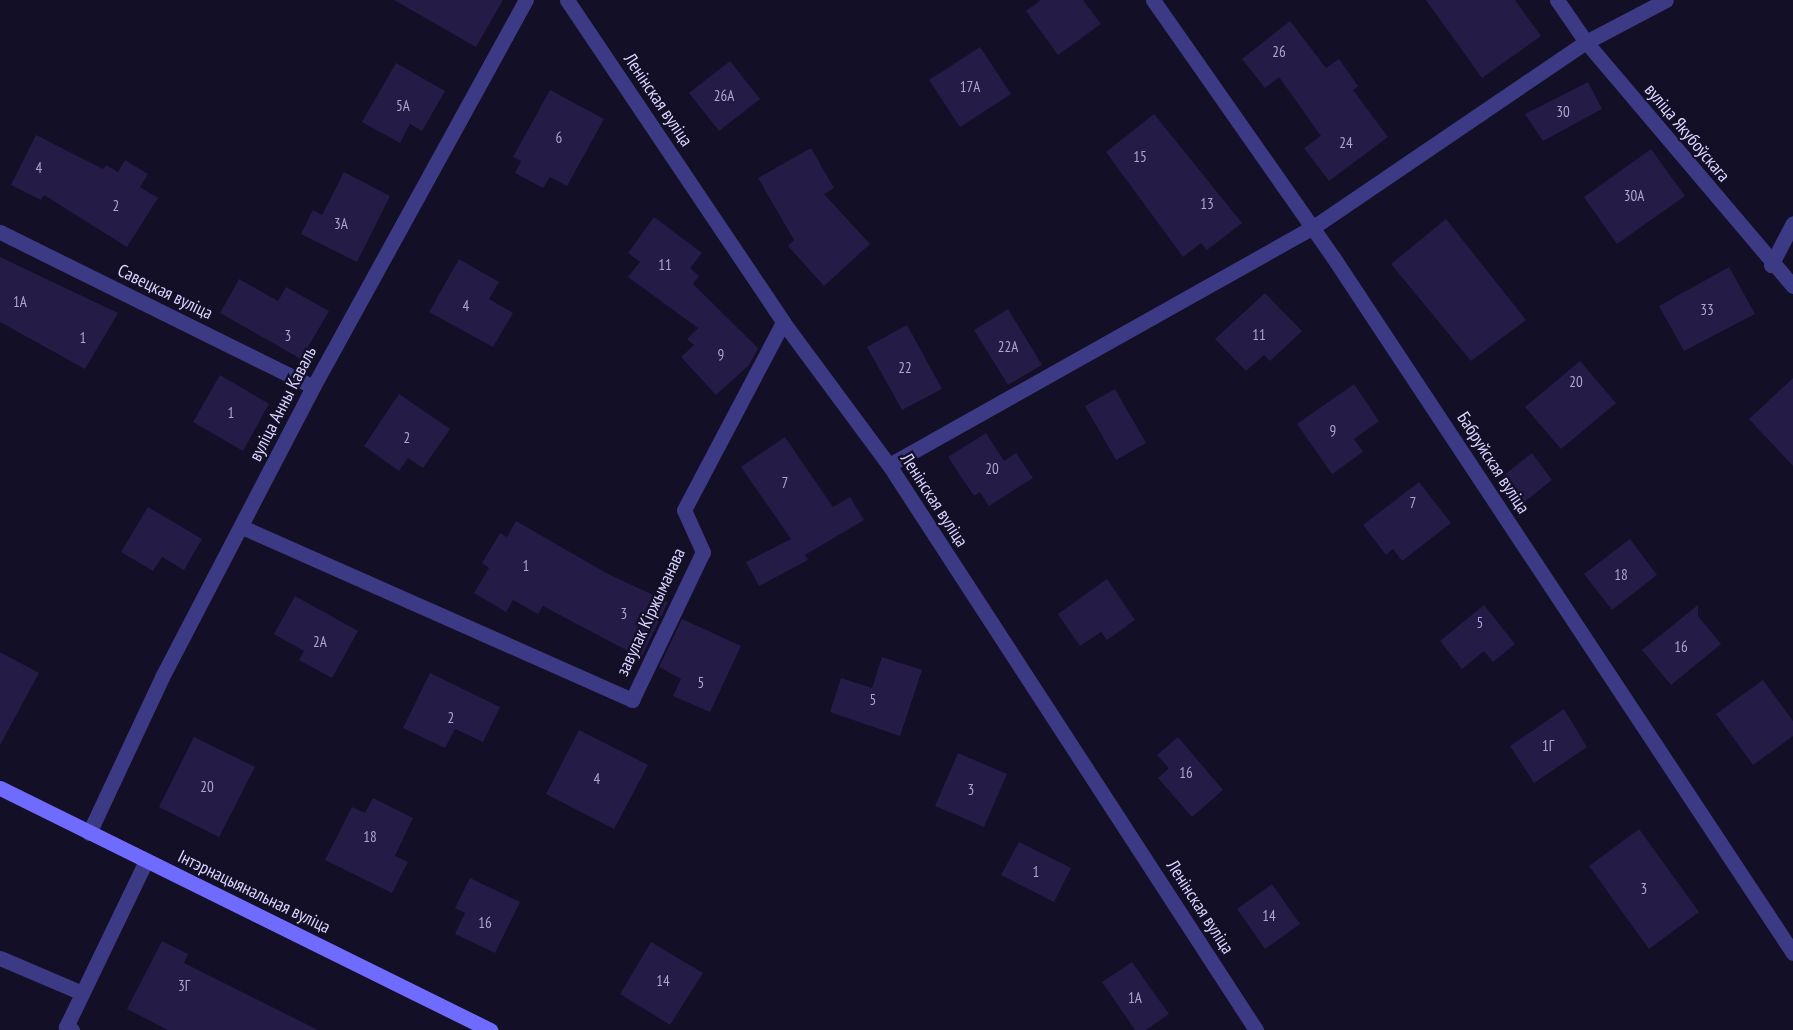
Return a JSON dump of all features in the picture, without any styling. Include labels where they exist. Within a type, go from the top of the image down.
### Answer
[{"type":"street","name":"вуліца Анны Каваль","points":[[89,833],[162,676],[242,527],[313,387],[526,0]]},
{"type":"street","name":"Ленінская вуліца","points":[[567,0],[783,322],[888,465],[1257,1030]]},
{"type":"street","name":"Бабруйская вуліца","points":[[1153,0],[1312,228],[1793,953]]},
{"type":"street","name":"вуліца Якубоўскага","points":[[1557,0],[1586,42],[1771,266],[1793,286]]},
{"type":"street","points":[[888,465],[1312,228],[1586,42],[1666,0]]},
{"type":"street","points":[[1771,266],[1793,223]]},
{"type":"street","name":"Савецкая вуліца","points":[[0,232],[313,387]]},
{"type":"street","name":"завулак Кіржыманава","points":[[242,527],[632,700],[703,552],[684,510],[783,322]]},
{"type":"street","name":"Інтэрнацыянальная вуліца","points":[[0,788],[490,1030]]},
{"type":"street","points":[[72,1030],[66,1027],[146,861]]},
{"type":"street","points":[[0,958],[82,993]]},
{"type":"building","points":[[394,0],[503,0],[476,47]]},
{"type":"building","points":[[1041,0],[1083,0],[1101,24],[1058,55],[1026,11]]},
{"type":"building","points":[[1426,0],[1515,0],[1541,36],[1482,78]]},
{"type":"building","points":[[1290,21],[1326,68],[1339,59],[1358,86],[1353,90],[1388,137],[1329,181],[1304,148],[1321,136],[1279,77],[1265,88],[1242,59]]},
{"type":"building","points":[[980,47],[1011,94],[960,127],[929,80]]},
{"type":"building","points":[[730,61],[760,99],[719,131],[689,93]]},
{"type":"building","points":[[396,63],[445,91],[422,131],[410,124],[400,143],[362,122]]},
{"type":"building","points":[[1588,82],[1602,109],[1543,141],[1525,114]]},
{"type":"building","points":[[550,90],[604,119],[567,186],[550,177],[543,188],[515,173],[521,161],[513,157]]},
{"type":"building","points":[[1154,114],[1242,223],[1207,250],[1201,243],[1183,257],[1106,152]]},
{"type":"building","points":[[36,135],[103,169],[106,165],[118,172],[125,160],[148,174],[140,187],[158,198],[127,247],[44,195],[41,200],[11,185]]},
{"type":"building","points":[[811,148],[834,188],[824,194],[870,244],[824,286],[788,246],[794,240],[758,178]]},
{"type":"building","points":[[1651,149],[1685,196],[1617,244],[1584,197]]},
{"type":"building","points":[[344,172],[390,196],[357,262],[301,234],[313,210],[322,215]]},
{"type":"building","points":[[654,217],[702,253],[690,268],[699,276],[693,284],[758,348],[749,365],[716,395],[681,357],[694,345],[687,339],[698,328],[628,277],[640,262],[628,253]]},
{"type":"building","points":[[1446,219],[1526,320],[1471,361],[1391,264]]},
{"type":"building","points":[[0,257],[118,313],[85,369],[0,322]]},
{"type":"building","points":[[459,259],[499,282],[489,299],[513,313],[493,347],[429,312]]},
{"type":"building","points":[[1729,267],[1755,314],[1684,351],[1659,306]]},
{"type":"building","points":[[239,279],[278,301],[286,287],[329,311],[301,359],[220,313]]},
{"type":"building","points":[[1265,293],[1302,331],[1270,361],[1264,355],[1246,371],[1215,339]]},
{"type":"building","points":[[1008,309],[1042,365],[1008,385],[974,330]]},
{"type":"building","points":[[907,325],[942,389],[902,410],[867,347]]},
{"type":"building","points":[[1580,361],[1616,403],[1561,449],[1525,407]]},
{"type":"building","points":[[220,375],[269,404],[243,451],[193,422]]},
{"type":"building","points":[[1793,378],[1793,466],[1749,419]]},
{"type":"building","points":[[1354,384],[1379,421],[1354,439],[1363,452],[1332,474],[1297,424]]},
{"type":"building","points":[[1115,389],[1146,443],[1116,460],[1085,406]]},
{"type":"building","points":[[399,394],[450,429],[423,468],[408,458],[399,471],[364,446]]},
{"type":"building","points":[[986,433],[1004,461],[1016,453],[1033,478],[989,506],[980,492],[974,496],[948,457]]},
{"type":"building","points":[[785,437],[833,507],[850,497],[864,520],[805,555],[808,560],[759,586],[746,562],[791,539],[741,467]]},
{"type":"building","points":[[1532,453],[1552,480],[1523,503],[1503,476]]},
{"type":"building","points":[[1419,482],[1451,523],[1402,561],[1393,549],[1386,555],[1363,525]]},
{"type":"building","points":[[148,507],[202,539],[184,570],[162,557],[153,571],[121,552]]},
{"type":"building","points":[[516,521],[608,574],[668,602],[641,658],[543,606],[538,614],[513,600],[506,612],[474,593],[489,568],[482,563],[500,533],[507,537]]},
{"type":"building","points":[[1630,539],[1657,575],[1612,610],[1584,574]]},
{"type":"building","points":[[1107,579],[1135,620],[1107,640],[1101,632],[1080,646],[1058,614]]},
{"type":"building","points":[[295,596],[358,631],[332,678],[299,660],[304,651],[274,634]]},
{"type":"building","points":[[1484,605],[1515,644],[1493,662],[1484,651],[1462,669],[1440,641]]},
{"type":"building","points":[[1698,605],[1698,616],[1721,644],[1671,685],[1642,650]]},
{"type":"building","points":[[682,619],[741,646],[710,712],[673,696],[681,679],[659,667]]},
{"type":"building","points":[[0,652],[39,673],[0,745]]},
{"type":"building","points":[[882,657],[922,670],[900,736],[830,712],[841,678],[872,688]]},
{"type":"building","points":[[430,673],[500,707],[483,742],[455,729],[445,748],[403,728]]},
{"type":"building","points":[[1763,680],[1793,721],[1793,736],[1753,765],[1716,714]]},
{"type":"building","points":[[1564,709],[1587,747],[1534,783],[1510,746]]},
{"type":"building","points":[[579,730],[648,765],[614,829],[546,794]]},
{"type":"building","points":[[194,737],[255,767],[219,837],[159,807]]},
{"type":"building","points":[[1178,737],[1223,790],[1192,817],[1158,778],[1169,768],[1157,755]]},
{"type":"building","points":[[958,753],[1007,774],[984,827],[935,806]]},
{"type":"building","points":[[373,798],[413,818],[395,856],[408,862],[392,893],[325,860],[352,807],[365,813]]},
{"type":"building","points":[[1639,829],[1699,912],[1649,949],[1589,866]]},
{"type":"building","points":[[1019,842],[1071,868],[1054,902],[1001,875]]},
{"type":"building","points":[[470,878],[520,902],[495,953],[455,934],[465,913],[455,908]]},
{"type":"building","points":[[1272,884],[1300,924],[1265,949],[1237,909]]},
{"type":"building","points":[[162,941],[188,954],[184,963],[318,1030],[168,1030],[127,1009]]},
{"type":"building","points":[[651,942],[703,973],[670,1025],[620,994]]},
{"type":"building","points":[[1132,962],[1169,1014],[1146,1030],[1135,1030],[1102,982]]}]
